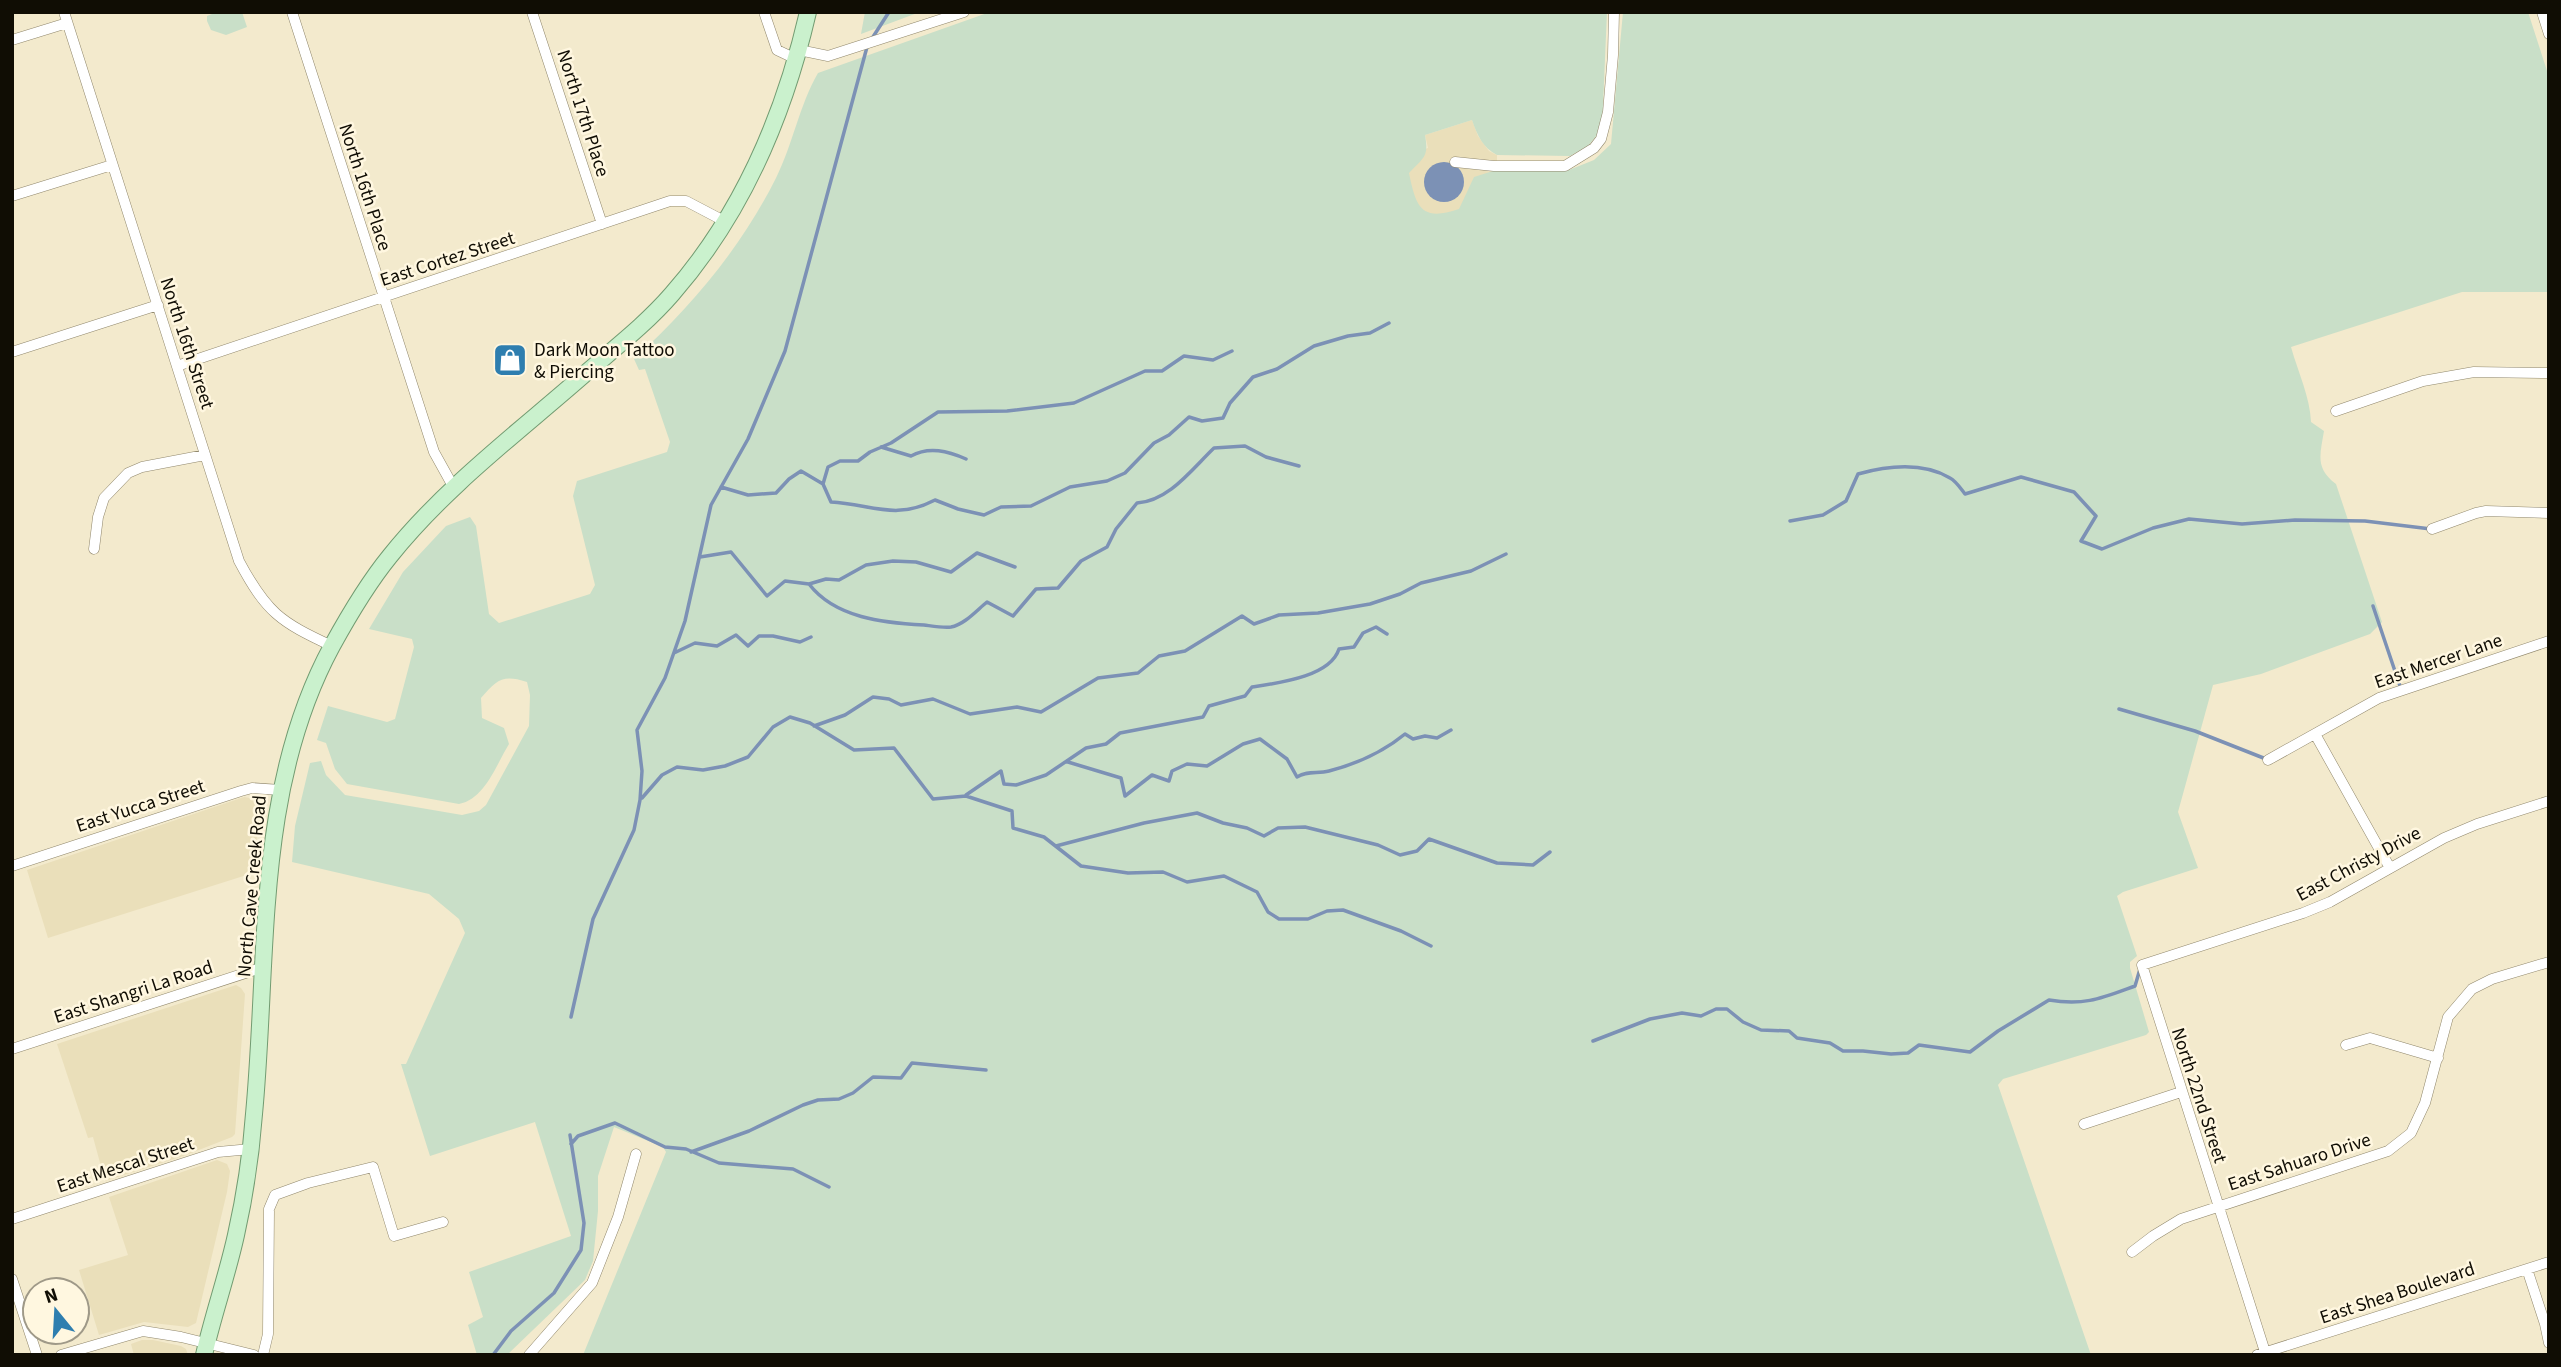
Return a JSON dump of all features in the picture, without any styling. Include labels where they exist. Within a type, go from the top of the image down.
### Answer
[{"type":"main road","name":"North Cave Creek Road","points":[[206,1349],[235,1237],[251,1149],[271,859],[281,790],[308,701],[332,646],[388,558],[454,488],[643,324],[688,275],[726,222],[758,164],[798,55],[808,12]]},
{"type":"street","name":"North 16th Place","points":[[292,12],[433,452],[454,488]]},
{"type":"street","name":"North 17th Place","points":[[533,12],[602,224]]},
{"type":"street","points":[[764,12],[777,50],[798,55],[828,56],[964,12]]},
{"type":"street","points":[[1455,162],[1494,166],[1565,166],[1594,148],[1601,139],[1608,112],[1614,12]]},
{"type":"street","points":[[2542,12],[2549,34]]},
{"type":"street","points":[[12,40],[65,17]]},
{"type":"street","name":"North 16th Street","points":[[65,17],[239,561],[255,592],[273,612],[332,646]]},
{"type":"street","points":[[12,196],[112,164]]},
{"type":"street","name":"East Cortez Street","points":[[177,366],[677,200],[707,210],[726,222]]},
{"type":"street","points":[[12,352],[158,306]]},
{"type":"street","points":[[2336,411],[2435,379],[2474,372],[2549,373]]},
{"type":"street","points":[[94,549],[104,498],[128,473],[142,467],[205,455]]},
{"type":"street","points":[[2432,529],[2486,511],[2549,513]]},
{"type":"street","name":"East Mercer Lane","points":[[2268,760],[2379,698],[2549,641]]},
{"type":"street","points":[[2315,734],[2390,868]]},
{"type":"street","name":"East Yucca Street","points":[[12,866],[241,791],[252,788],[281,790]]},
{"type":"street","name":"East Christy Drive","points":[[2142,965],[2303,914],[2461,830],[2549,801]]},
{"type":"street","name":"East Sahuaro Drive","points":[[2132,1252],[2181,1219],[2388,1151],[2411,1133],[2426,1103],[2448,1017],[2472,989],[2492,979],[2549,962]]},
{"type":"street","name":"North 22nd Street","points":[[2142,965],[2263,1354]]},
{"type":"street","name":"East Shangri La Road","points":[[12,1049],[264,967]]},
{"type":"street","points":[[2346,1045],[2370,1038],[2438,1058]]},
{"type":"street","points":[[2084,1124],[2181,1092]]},
{"type":"street","name":"East Mescal Street","points":[[12,1219],[218,1152],[251,1149]]},
{"type":"street","points":[[529,1355],[592,1283],[618,1217],[636,1154]]},
{"type":"street","points":[[263,1355],[268,1334],[268,1233],[271,1200],[284,1191],[373,1167],[394,1236],[443,1222]]},
{"type":"street","name":"East Shea Boulevard","points":[[2263,1354],[2549,1262]]},
{"type":"street","points":[[2527,1269],[2549,1342]]},
{"type":"street","points":[[12,1279],[37,1355]]},
{"type":"street","points":[[61,1355],[143,1331],[206,1349],[254,1355]]},
{"type":"shaded area","points":[[1472,120],[1478,136],[1489,151],[1497,155],[1497,166],[1466,234],[1402,228],[1377,163],[1428,148],[1425,135]]},
{"type":"shaded area","points":[[244,797],[255,799],[260,807],[253,873],[48,938],[27,870]]},
{"type":"shaded area","points":[[236,985],[245,994],[235,1134],[186,1155],[105,1181],[93,1137],[88,1138],[57,1044]]},
{"type":"shaded area","points":[[217,1160],[227,1164],[230,1171],[227,1192],[196,1323],[188,1327],[144,1322],[99,1335],[91,1309],[91,1276],[81,1276],[79,1270],[128,1255],[109,1197]]},
{"type":"shaded area","points":[[142,1340],[181,1346],[186,1349],[188,1355],[134,1355],[131,1344]]},
{"type":"green space","points":[[217,12],[242,12],[247,27],[226,35],[211,30],[207,16]]},
{"type":"green space","points":[[865,12],[920,12],[861,34]]},
{"type":"green space","points":[[990,12],[1607,12],[1602,129],[1588,146],[1570,156],[1497,155],[1481,140],[1472,120],[1425,135],[1424,156],[1409,173],[1418,203],[1422,209],[1436,214],[1459,209],[1474,177],[1496,170],[1569,170],[1594,160],[1611,144],[1623,12],[2528,12],[2549,77],[2549,292],[2462,292],[2291,347],[2306,394],[2311,422],[2324,431],[2322,467],[2336,484],[2382,622],[2370,634],[2261,674],[2213,685],[2178,812],[2198,868],[2117,896],[2137,956],[2130,962],[2130,968],[2149,1032],[2003,1079],[1998,1085],[2091,1355],[583,1355],[666,1152],[663,1147],[614,1127],[598,1176],[593,1261],[585,1280],[507,1355],[477,1355],[468,1325],[483,1317],[469,1272],[571,1236],[535,1122],[430,1156],[401,1064],[406,1064],[465,933],[459,919],[429,894],[292,862],[295,826],[310,763],[321,761],[326,775],[345,795],[462,815],[479,811],[486,805],[529,726],[530,695],[527,682],[506,679],[496,683],[481,698],[482,718],[504,728],[509,744],[483,788],[468,801],[459,804],[347,784],[335,769],[326,743],[317,740],[328,706],[387,722],[395,719],[414,647],[412,639],[369,629],[403,572],[446,526],[470,517],[476,526],[489,614],[499,623],[590,594],[595,585],[573,496],[577,481],[667,452],[670,442],[645,369],[639,370],[634,359],[695,297],[747,229],[782,165],[818,73]]},
{"type":"water","points":[[1444,162],[1452,163],[1458,168],[1463,174],[1463,190],[1458,196],[1452,201],[1444,202],[1436,201],[1430,196],[1425,190],[1424,182],[1425,174],[1430,168],[1436,163]]},
{"type":"waterway","points":[[871,40],[889,12]]},
{"type":"waterway","points":[[571,1017],[593,919],[634,830],[642,771],[637,730],[665,678],[685,621],[711,505],[748,439],[785,351],[867,47]]},
{"type":"waterway","points":[[721,487],[748,495],[776,493],[801,471],[823,484],[831,502],[883,510],[908,509],[935,500],[984,515],[1001,507],[1031,506],[1070,487],[1107,481],[1125,473],[1154,443],[1169,435],[1189,417],[1202,421],[1223,418],[1230,403],[1253,377],[1277,369],[1314,346],[1370,333],[1389,323]]},
{"type":"waterway","points":[[823,484],[828,467],[840,461],[858,461],[938,412],[1007,411],[1074,403],[1145,371],[1162,371],[1184,356],[1213,360],[1232,351]]},
{"type":"waterway","points":[[700,557],[731,552],[767,596],[785,581],[809,584],[832,604],[861,617],[893,623],[951,627],[965,620],[987,602],[1013,616],[1036,589],[1058,588],[1081,561],[1107,547],[1116,529],[1137,503],[1149,501],[1170,490],[1214,448],[1245,446],[1266,457],[1299,466]]},
{"type":"waterway","points":[[881,447],[911,456],[925,451],[938,451],[966,459]]},
{"type":"waterway","points":[[1790,521],[1823,515],[1846,501],[1858,474],[1905,467],[1939,473],[1954,481],[1965,494],[2021,477],[2074,492],[2096,516],[2081,541],[2102,549],[2153,528],[2189,519],[2242,524],[2295,520],[2365,521],[2431,529]]},
{"type":"waterway","points":[[809,584],[826,579],[839,580],[866,565],[893,561],[916,562],[951,572],[977,553],[1015,567]]},
{"type":"waterway","points":[[814,726],[845,715],[873,697],[889,699],[901,705],[933,699],[970,714],[1017,707],[1041,712],[1098,678],[1138,673],[1159,656],[1185,651],[1242,616],[1254,624],[1279,615],[1318,613],[1370,604],[1400,594],[1421,583],[1471,571],[1506,554]]},
{"type":"waterway","points":[[2373,606],[2401,689]]},
{"type":"waterway","points":[[966,795],[1001,771],[1004,784],[1016,785],[1046,775],[1086,748],[1106,744],[1120,733],[1203,717],[1209,706],[1245,696],[1252,687],[1289,681],[1314,672],[1334,659],[1339,649],[1354,647],[1363,633],[1376,627],[1387,634]]},
{"type":"waterway","points":[[674,653],[695,643],[717,646],[736,635],[748,646],[759,636],[800,642],[811,637]]},
{"type":"waterway","points":[[2119,709],[2195,731],[2266,759]]},
{"type":"waterway","points":[[642,798],[662,775],[677,767],[703,770],[725,766],[748,757],[773,727],[790,717],[810,723],[854,750],[894,748],[933,799],[966,796],[1012,811],[1013,828],[1044,837],[1081,866],[1128,873],[1163,872],[1187,882],[1224,876],[1257,892],[1268,912],[1279,919],[1308,919],[1327,911],[1343,910],[1401,931],[1431,946]]},
{"type":"waterway","points":[[1068,762],[1121,778],[1125,796],[1152,775],[1169,781],[1172,771],[1187,764],[1207,766],[1243,744],[1260,739],[1287,759],[1297,777],[1329,771],[1359,761],[1405,734],[1413,739],[1425,736],[1437,738],[1451,730]]},
{"type":"waterway","points":[[1056,846],[1144,823],[1197,813],[1264,836],[1278,828],[1305,827],[1378,845],[1400,855],[1417,851],[1429,839],[1497,863],[1533,865],[1550,852]]},
{"type":"waterway","points":[[1593,1041],[1650,1019],[1682,1013],[1701,1016],[1716,1009],[1727,1009],[1743,1022],[1761,1030],[1789,1031],[1797,1038],[1830,1043],[1843,1051],[1908,1053],[1919,1045],[1970,1052],[1998,1031],[2049,1000],[2083,1001],[2135,986],[2140,969]]},
{"type":"waterway","points":[[691,1152],[749,1131],[803,1105],[818,1100],[839,1099],[853,1093],[873,1077],[901,1078],[912,1063],[986,1070]]},
{"type":"waterway","points":[[571,1144],[578,1136],[615,1123],[665,1147],[686,1149],[719,1163],[793,1169],[829,1187]]},
{"type":"waterway","points":[[493,1355],[511,1331],[554,1293],[581,1250],[584,1223],[570,1135]]},
{"type":"place","name":"Dark Moon Tattoo & Piercing","points":[[510,360]]}]
